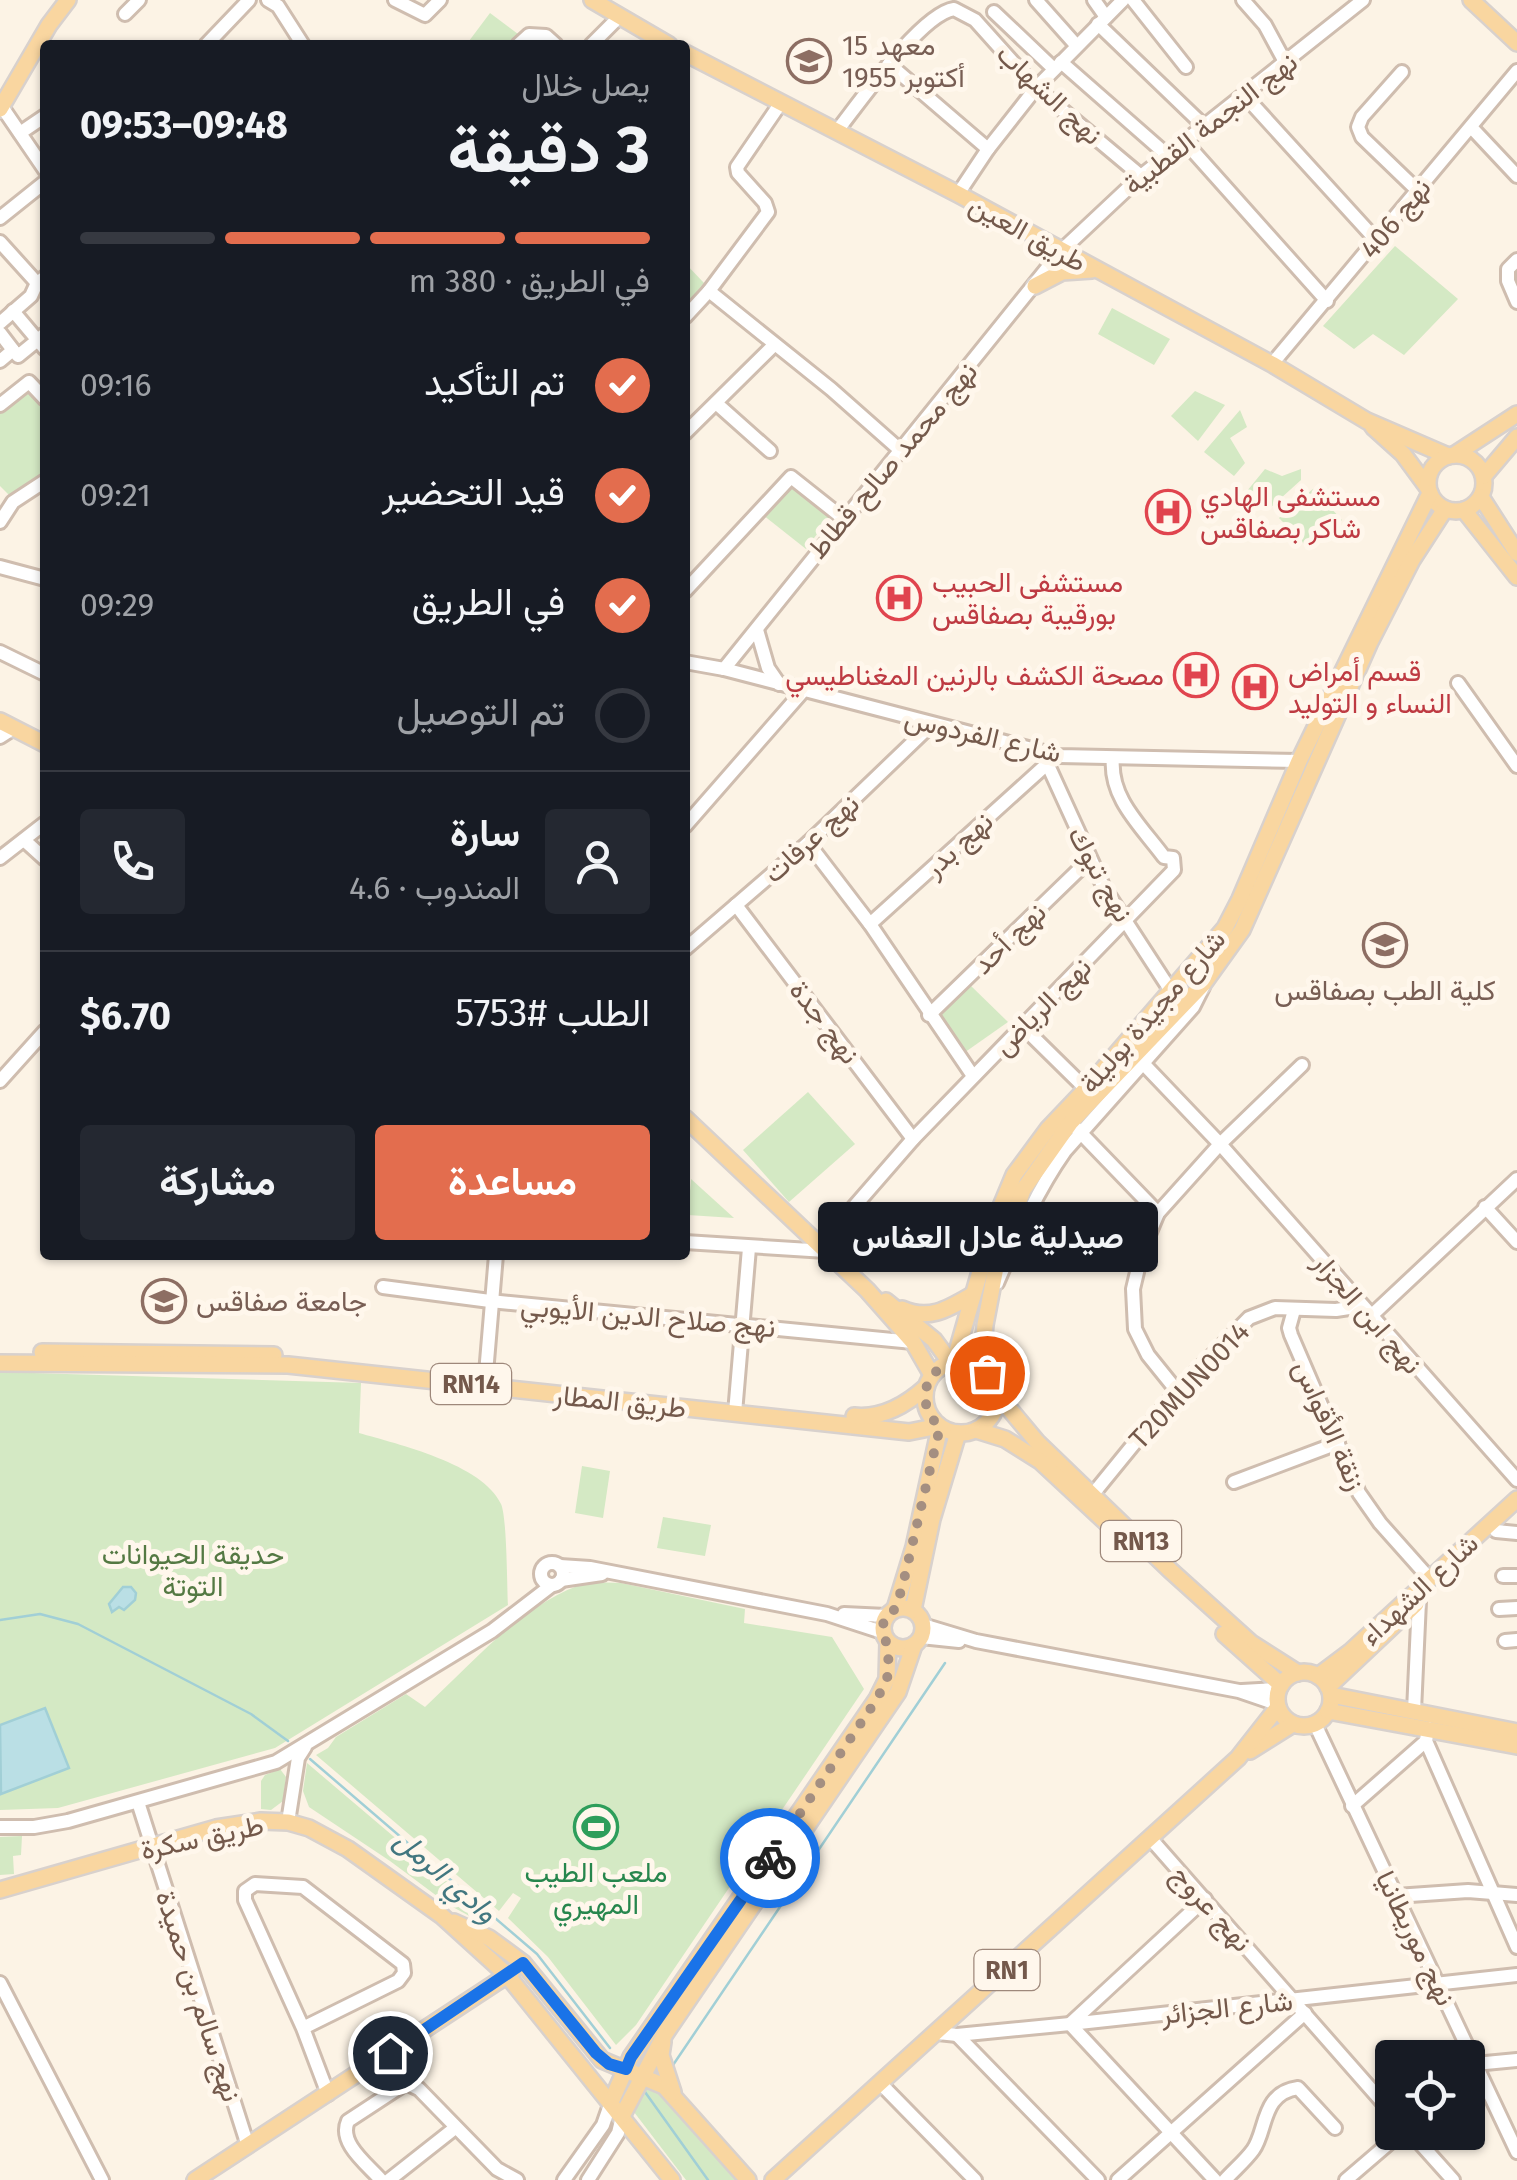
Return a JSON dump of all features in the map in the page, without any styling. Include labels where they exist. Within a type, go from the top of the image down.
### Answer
[{"type":"main road","points":[[1,106],[49,24],[68,0]]},
{"type":"main road","points":[[592,0],[659,40]]},
{"type":"main road","points":[[1476,2],[1517,43]]},
{"type":"main road","name":"طريق العين","points":[[690,57],[958,194],[1272,364],[1367,421],[1451,456]]},
{"type":"main road","points":[[1035,286],[1062,272],[1091,267]]},
{"type":"main road","points":[[1517,414],[1432,468],[1429,490],[1446,509],[1464,510],[1480,497],[1484,476],[1517,437]]},
{"type":"main road","name":"طريق العين","points":[[1367,421],[1403,454],[1429,490]]},
{"type":"main road","points":[[1451,456],[1470,458],[1484,476]]},
{"type":"main road","name":"شارع مجيدة بوليلة","points":[[952,1362],[994,1223],[1014,1175],[1048,1129],[1225,928],[1294,761],[1429,490]]},
{"type":"main road","points":[[1480,497],[1517,553]]},
{"type":"main road","name":"شارع مجيدة بوليلة","points":[[981,1368],[997,1262],[1023,1190],[1140,1060],[1242,930],[1370,642],[1412,560],[1446,509]]},
{"type":"main road","points":[[1464,510],[1517,577]]},
{"type":"main road","points":[[4,729],[40,742]]},
{"type":"main road","points":[[690,1123],[867,1290],[913,1342],[928,1363],[926,1408],[940,1426],[958,1433],[976,1430],[992,1415],[997,1394],[992,1379],[973,1363],[952,1362],[929,1381]]},
{"type":"main road","points":[[867,1290],[934,1340],[952,1362]]},
{"type":"main road","points":[[893,1306],[927,1315],[948,1309],[972,1295]]},
{"type":"main road","name":"طريق المطار","points":[[0,1353],[250,1354],[910,1432],[940,1426]]},
{"type":"main road","name":"طريق المطار","points":[[0,1363],[288,1365],[486,1381]]},
{"type":"main road","name":"طريق المطار","points":[[736,1409],[875,1417],[904,1404],[929,1381]]},
{"type":"main road","name":"RN13","points":[[997,1394],[1036,1442],[1243,1637],[1298,1673]]},
{"type":"main road","points":[[611,2102],[631,2057],[887,1679],[888,1625],[914,1548],[940,1426]]},
{"type":"main road","name":"RN13","points":[[976,1430],[1005,1439],[1040,1461],[1279,1696]]},
{"type":"main road","points":[[622,2116],[665,2034],[898,1692],[919,1636],[914,1610],[932,1520],[958,1433]]},
{"type":"main road","name":"شارع الشهداء","points":[[1326,1692],[1350,1652],[1517,1499]]},
{"type":"main road","name":"شارع الشهداء","points":[[1326,1692],[1517,1512]]},
{"type":"main road","points":[[888,1625],[914,1610]]},
{"type":"main road","points":[[888,1625],[898,1648],[919,1636]]},
{"type":"main road","points":[[1298,1673],[1326,1692],[1427,1735],[1517,1746]]},
{"type":"main road","name":"RN1","points":[[1238,1758],[1298,1673]]},
{"type":"main road","points":[[1279,1696],[1293,1724],[1315,1724],[1326,1692]]},
{"type":"main road","points":[[1326,1692],[1517,1732]]},
{"type":"main road","name":"RN1","points":[[772,2180],[1238,1758],[1293,1724]]},
{"type":"main road","name":"طريق سكرة","points":[[0,1888],[236,1824],[288,1822],[309,1828],[348,1849],[442,1916]]},
{"type":"main road","points":[[442,1916],[488,1938],[523,1963],[596,2053],[623,2075]]},
{"type":"main road","points":[[442,1916],[507,1975],[672,2180]]},
{"type":"main road","points":[[195,2180],[523,1963]]},
{"type":"main road","points":[[665,2034],[661,2055],[675,2095]]},
{"type":"main road","points":[[576,2058],[597,2074],[644,2075],[675,2095],[748,2180]]},
{"type":"street","points":[[125,14],[139,0]]},
{"type":"street","points":[[211,40],[248,0]]},
{"type":"street","points":[[268,0],[278,6],[301,40]]},
{"type":"street","points":[[395,0],[425,16],[440,0]]},
{"type":"street","points":[[1036,0],[1076,46]]},
{"type":"street","points":[[1094,0],[1102,21],[1204,127]]},
{"type":"street","points":[[958,194],[1036,88],[1124,0]]},
{"type":"street","points":[[1243,0],[1265,25],[1285,62]]},
{"type":"street","name":"نهج النجمة القطبية","points":[[1062,251],[1141,176],[1363,0]]},
{"type":"street","points":[[1141,3],[1186,67]]},
{"type":"street","name":"نهج الشهاب","points":[[837,131],[889,64],[941,12],[960,10],[975,20],[1036,88],[1141,176]]},
{"type":"street","points":[[994,12],[1167,155]]},
{"type":"street","points":[[596,40],[619,17]]},
{"type":"street","points":[[524,40],[529,35],[550,40]]},
{"type":"street","points":[[889,64],[988,149]]},
{"type":"street","name":"نهج 406","points":[[1272,364],[1517,71]]},
{"type":"street","points":[[1402,72],[1362,116],[1358,127],[1362,137],[1418,191]]},
{"type":"street","points":[[1244,96],[1378,241]]},
{"type":"street","points":[[690,312],[768,212],[738,173],[737,166],[780,104]]},
{"type":"street","points":[[1,106],[40,163]]},
{"type":"street","points":[[20,133],[40,119]]},
{"type":"street","points":[[1471,127],[1517,176]]},
{"type":"street","points":[[1185,142],[1327,301]]},
{"type":"street","points":[[0,218],[40,186]]},
{"type":"street","points":[[1083,230],[1091,267]]},
{"type":"street","points":[[0,242],[40,279]]},
{"type":"street","name":"نهج محمد صالح قطاط","points":[[724,669],[790,582],[1062,251]]},
{"type":"street","points":[[1517,260],[1508,269],[1508,281],[1517,302]]},
{"type":"street","points":[[40,282],[31,296],[4,316],[40,341]]},
{"type":"street","points":[[709,291],[900,450]]},
{"type":"street","points":[[0,333],[18,356],[40,343]]},
{"type":"street","points":[[690,429],[774,345]]},
{"type":"street","points":[[0,360],[13,350]]},
{"type":"street","points":[[0,405],[29,382],[40,394]]},
{"type":"street","points":[[716,403],[770,451]]},
{"type":"street","points":[[690,586],[791,477],[844,519]]},
{"type":"street","points":[[0,522],[12,502],[40,484]]},
{"type":"street","points":[[1,570],[40,578]]},
{"type":"street","points":[[757,630],[768,668],[779,684]]},
{"type":"street","points":[[0,652],[40,672]]},
{"type":"street","name":"شارع الفردوس","points":[[690,663],[932,724],[1044,758],[1294,761]]},
{"type":"street","points":[[1458,683],[1517,766]]},
{"type":"street","points":[[690,820],[803,691]]},
{"type":"street","name":"نهج عرفات","points":[[690,945],[808,844],[932,724]]},
{"type":"street","name":"نهج تبوك","points":[[1044,758],[1089,860],[1171,991]]},
{"type":"street","name":"نهج بدر","points":[[870,924],[1044,758]]},
{"type":"street","name":"نهج الرياض","points":[[823,1248],[913,1139],[1175,866],[1174,858],[1164,857],[1127,809],[1112,776],[1113,758]]},
{"type":"street","points":[[0,858],[40,827]]},
{"type":"street","points":[[24,840],[40,854]]},
{"type":"street","points":[[808,844],[870,924],[972,1076]]},
{"type":"street","name":"نهج أحد","points":[[929,1015],[1089,860]]},
{"type":"street","name":"نهج جدة","points":[[736,905],[913,1139]]},
{"type":"street","points":[[1021,1025],[1086,1089]]},
{"type":"street","points":[[0,1082],[40,1038]]},
{"type":"street","name":"نهج ابن الجزار","points":[[1140,1060],[1220,1144],[1517,1480]]},
{"type":"street","points":[[1177,1391],[1148,1355],[1133,1319],[1136,1272],[1158,1213],[1220,1144],[1302,1065]]},
{"type":"street","points":[[1076,1128],[1158,1213]]},
{"type":"street","points":[[1367,1310],[1517,1179]]},
{"type":"street","points":[[1486,1208],[1517,1242]]},
{"type":"street","points":[[690,1242],[749,1248],[823,1248]]},
{"type":"street","points":[[736,1409],[749,1248]]},
{"type":"street","points":[[486,1381],[495,1260]]},
{"type":"street","name":"نهج صلاح الدين الأيوبي","points":[[383,1288],[913,1342]]},
{"type":"street","name":"T20MUN0014","points":[[1093,1494],[1177,1391],[1249,1318],[1266,1309],[1367,1310]]},
{"type":"street","name":"زنقة الأقواس","points":[[1294,1310],[1290,1335],[1365,1502],[1429,1578]]},
{"type":"street","points":[[1234,1482],[1338,1443]]},
{"type":"street","points":[[1496,1532],[1517,1533]]},
{"type":"street","points":[[516,1613],[550,1563],[558,1577]]},
{"type":"street","points":[[541,1574],[546,1582],[558,1577],[610,1572],[888,1625]]},
{"type":"street","points":[[1,1827],[34,1828],[276,1762],[516,1613],[558,1577]]},
{"type":"street","points":[[1414,1711],[1419,1602]]},
{"type":"street","points":[[1500,1609],[1517,1608]]},
{"type":"street","points":[[919,1636],[976,1641],[1240,1692],[1279,1696]]},
{"type":"street","name":"نهج موريطانيا","points":[[1315,1724],[1439,1984],[1461,2040]]},
{"type":"street","points":[[1352,1806],[1427,1735],[1517,1947]]},
{"type":"street","points":[[288,1822],[298,1758],[307,1744]]},
{"type":"street","points":[[276,1762],[295,1776]]},
{"type":"street","name":"نهج سالم بن حميدة","points":[[138,1802],[248,2146]]},
{"type":"street","name":"نهج عروج","points":[[1151,1839],[1375,2093]]},
{"type":"street","points":[[303,2028],[398,1981],[404,1973],[403,1964],[303,1887],[255,1884],[244,1891],[244,1900],[303,2028],[328,2094]]},
{"type":"street","points":[[1396,1896],[1493,1891],[1517,1895]]},
{"type":"street","points":[[1205,1899],[1070,2024],[1215,2180]]},
{"type":"street","name":"شارع الجزائر","points":[[938,2033],[958,2035],[1070,2024],[1517,1975]]},
{"type":"street","points":[[0,1983],[102,2180]]},
{"type":"street","points":[[1118,2180],[1305,2013]]},
{"type":"street","points":[[958,2035],[1098,2180]]},
{"type":"street","points":[[1485,2067],[1517,2060]]},
{"type":"street","points":[[880,2082],[975,2180]]},
{"type":"street","points":[[381,2180],[344,2133],[348,2121],[404,2083],[419,2089],[497,2169],[517,2180]]},
{"type":"street","points":[[1225,2180],[1254,2149],[1267,2111],[1290,2089],[1298,2088],[1335,2128]]},
{"type":"street","name":"نهج موريطانيا","points":[[1485,2092],[1517,2152]]},
{"type":"street","points":[[564,2180],[602,2125],[611,2102]]},
{"type":"street","points":[[588,2180],[618,2133],[622,2116]]},
{"type":"street","points":[[389,2180],[455,2128]]},
{"type":"street","points":[[1346,2180],[1381,2150]]},
{"type":"street","points":[[1426,2150],[1454,2180]]},
{"type":"green space","points":[[490,13],[518,34],[513,40],[470,40]]},
{"type":"green space","points":[[1395,246],[1458,299],[1404,355],[1373,334],[1354,349],[1323,326]]},
{"type":"green space","points":[[690,268],[704,283],[690,300]]},
{"type":"green space","points":[[1112,308],[1170,339],[1154,365],[1098,334]]},
{"type":"green space","points":[[28,388],[40,401],[40,476],[9,495],[0,486],[0,411]]},
{"type":"green space","points":[[1195,391],[1225,405],[1198,441],[1171,416]]},
{"type":"green space","points":[[1240,410],[1247,427],[1230,438],[1245,463],[1234,476],[1204,452]]},
{"type":"green space","points":[[1265,469],[1282,476],[1301,469],[1301,480],[1270,508],[1247,491]]},
{"type":"green space","points":[[791,485],[831,515],[806,549],[763,515]]},
{"type":"green space","points":[[1313,489],[1342,520],[1309,549],[1279,518]]},
{"type":"green space","points":[[969,984],[1008,1022],[961,1055],[937,1016]]},
{"type":"green space","points":[[808,1092],[855,1144],[789,1202],[743,1150]]},
{"type":"green space","points":[[691,1179],[734,1218],[690,1215]]},
{"type":"green space","name":"حديقة الحيوانات التوتة","points":[[0,1372],[361,1383],[359,1433],[458,1467],[491,1490],[501,1504],[508,1605],[275,1748],[58,1808],[0,1810]]},
{"type":"green space","points":[[582,1466],[610,1471],[603,1518],[575,1513]]},
{"type":"green space","points":[[663,1517],[711,1525],[705,1556],[657,1548]]},
{"type":"green space","name":"ملعب الطيب المهيري","points":[[589,1582],[621,1583],[745,1609],[744,1623],[832,1637],[864,1689],[636,2025],[616,2045],[548,1957],[508,1918],[521,1898],[513,1893],[499,1911],[316,1755],[336,1737],[406,1694],[425,1707],[521,1618],[565,1591]]},
{"type":"green space","points":[[307,1763],[492,1920],[488,1926],[449,1905],[309,1807],[303,1791]]},
{"type":"green space","points":[[280,1769],[286,1777],[283,1801],[271,1810],[261,1809],[261,1781]]},
{"type":"green space","points":[[22,1836],[21,1855],[13,1856],[14,1874],[0,1875],[0,1837]]},
{"type":"green space","points":[[650,2087],[666,2097],[740,2180],[686,2180],[634,2112],[638,2097]]},
{"type":"water","points":[[123,1587],[131,1587],[136,1593],[135,1600],[124,1610],[119,1607],[112,1612],[109,1604]]},
{"type":"water","points":[[45,1708],[69,1768],[1,1794],[0,1725]]},
{"type":"waterway","name":"وادي الرمل","points":[[0,1620],[40,1614],[78,1624],[251,1714],[288,1741]]},
{"type":"waterway","points":[[671,2068],[945,1663]]},
{"type":"waterway","name":"وادي الرمل","points":[[310,1759],[537,1954],[610,2048]]},
{"type":"waterway","name":"وادي الرمل","points":[[645,2092],[708,2180]]},
{"type":"way so far","points":[[770,1858],[887,1679],[888,1642],[882,1626],[895,1609],[914,1548],[940,1427],[926,1408],[926,1387],[932,1375],[954,1362],[973,1363],[987,1373]]},
{"type":"place","name":"معهد 15 أكتوبر 1955","points":[[809,61]]},
{"type":"place","name":"مستشفى الهادي شاكر بصفاقس","points":[[1168,512]]},
{"type":"place","name":"مستشفى الحبيب بورقيبة بصفاقس","points":[[899,598]]},
{"type":"place","name":"مصحة الكشف بالرنين المغناطيسي","points":[[1196,675]]},
{"type":"place","name":"قسم أمراض النساء و التوليد","points":[[1255,687]]},
{"type":"place","name":"كلية الطب بصفاقس","points":[[1385,945]]},
{"type":"place","name":"جامعة صفاقس","points":[[164,1301]]},
{"type":"place","name":"صيدلية عادل العفاس","points":[[987,1373]]},
{"type":"place","name":"ملعب الطيب المهيري","points":[[596,1827]]},
{"type":"route","points":[[390,2053],[523,1963],[602,2060],[626,2069],[770,1858]]}]
